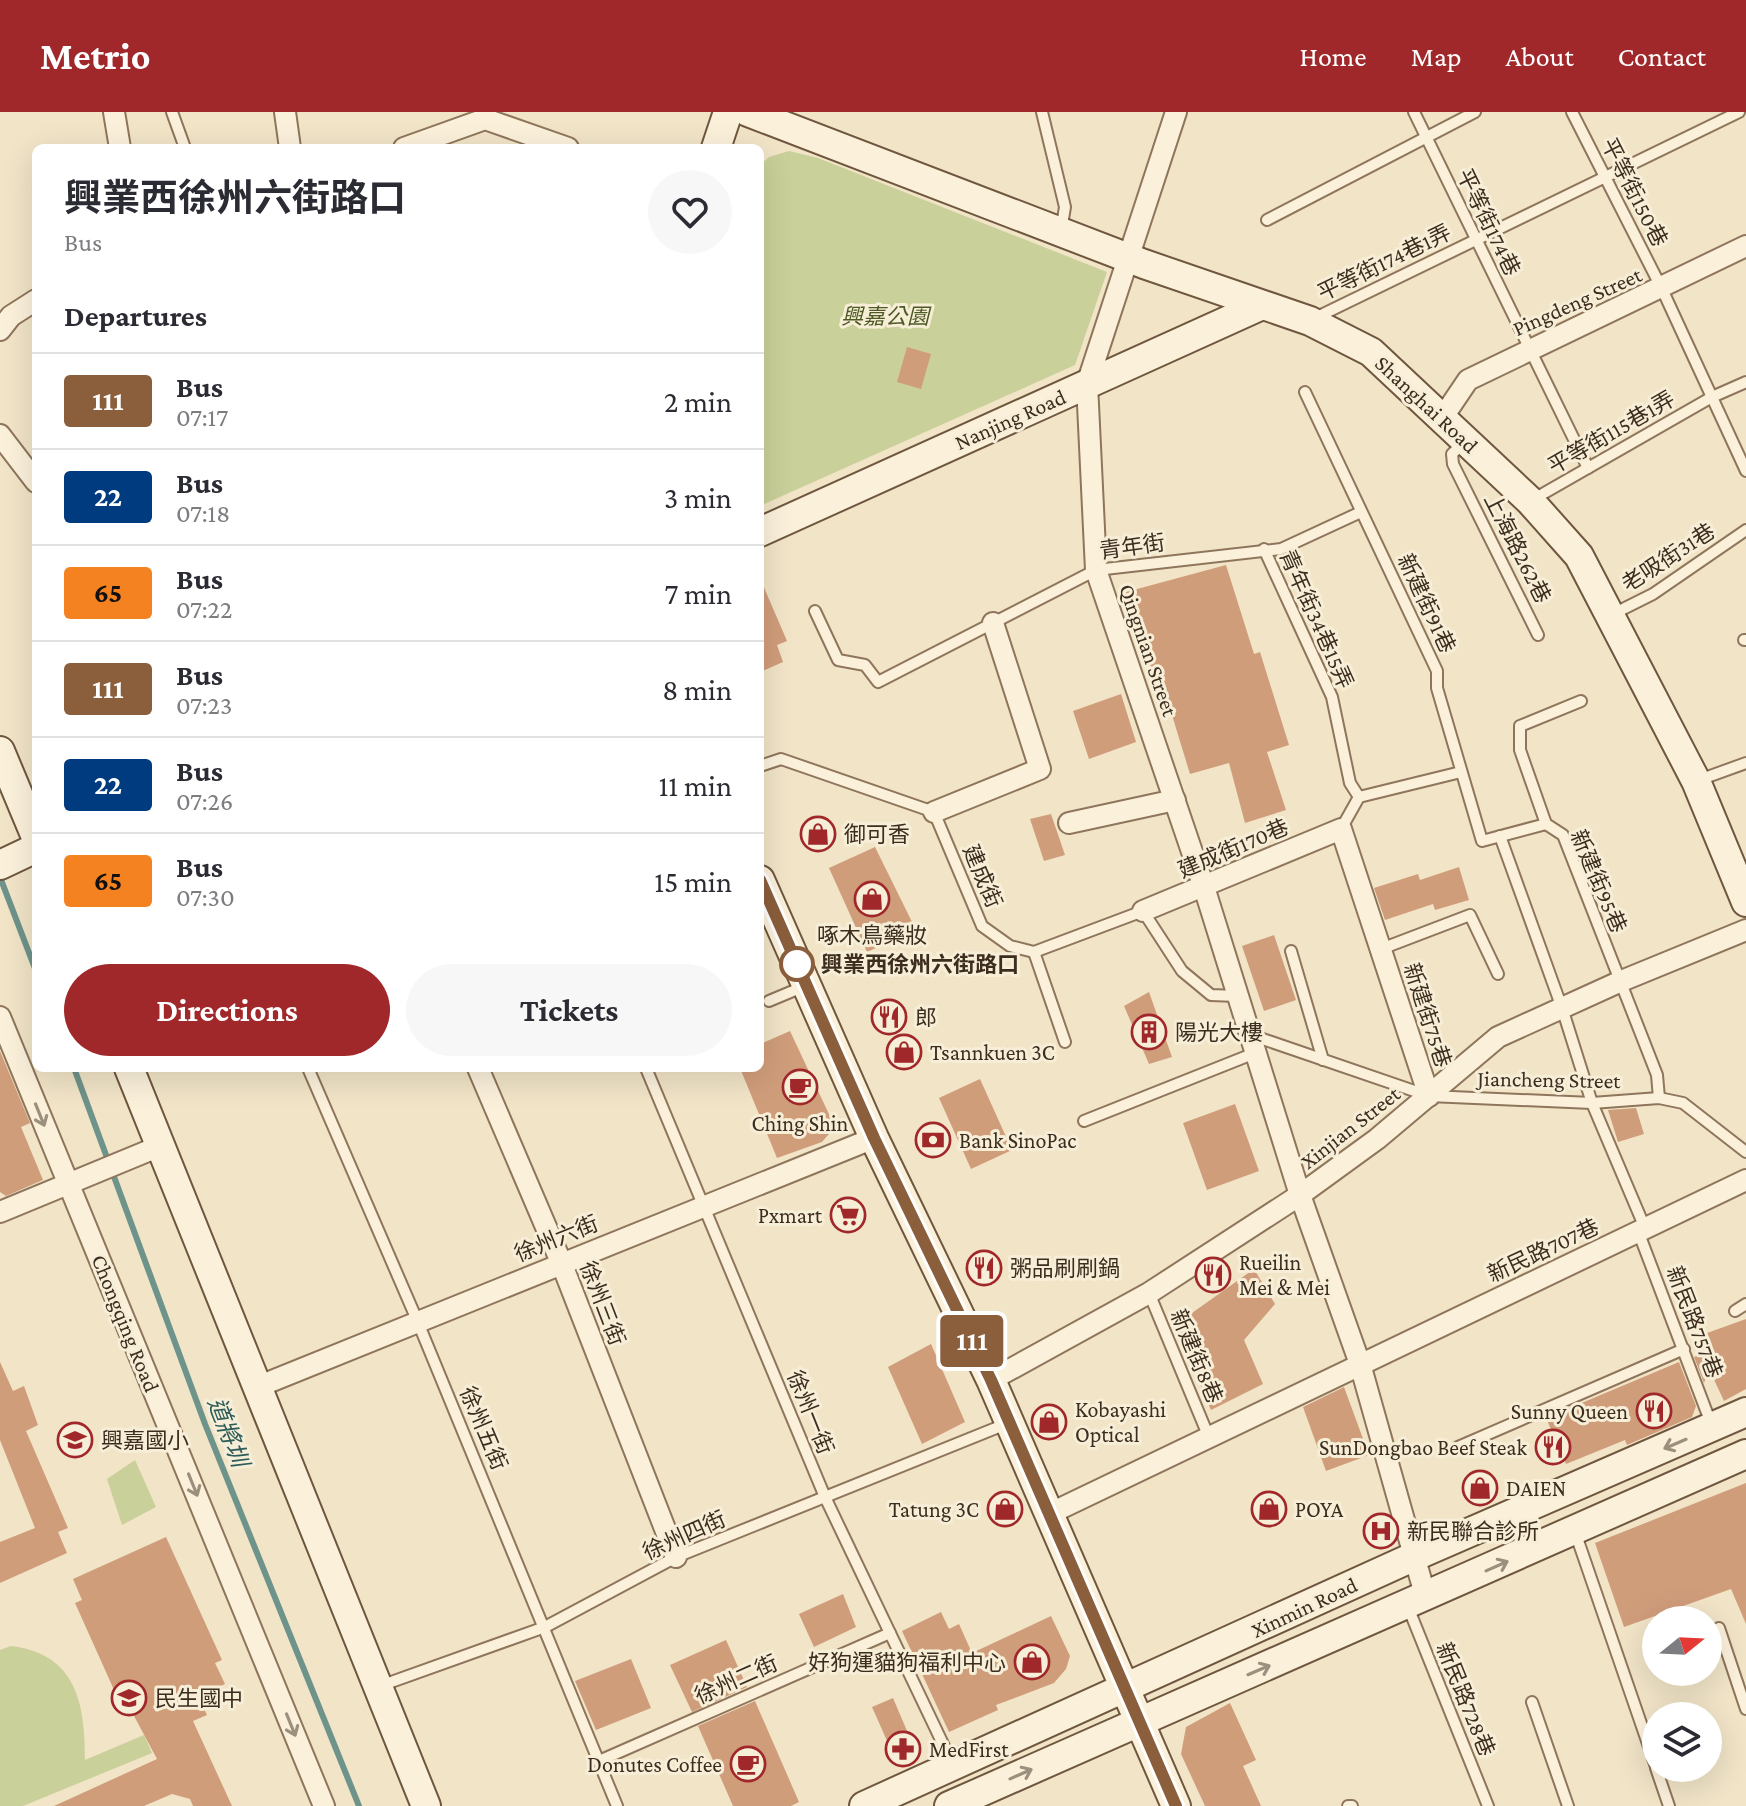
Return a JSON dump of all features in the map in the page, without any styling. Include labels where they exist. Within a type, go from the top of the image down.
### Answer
[{"type":"street","points":[[114,112],[119,144]]},
{"type":"street","points":[[285,112],[289,144]]},
{"type":"street","points":[[717,144],[728,112]]},
{"type":"street","name":"Shanghai Road","points":[[748,112],[1126,257],[1310,321],[1371,352],[1530,501],[1579,556],[1696,781],[1746,902]]},
{"type":"street","name":"Qingnian Street","points":[[1176,112],[1126,257],[1087,384],[1096,570],[1204,887],[1300,1195]]},
{"type":"street","points":[[419,144],[485,119],[557,144]]},
{"type":"street","name":"Pingdeng Street","points":[[1443,417],[1468,380],[1746,246]]},
{"type":"street","points":[[0,330],[11,316],[32,303]]},
{"type":"street","name":"Nanjing Road","points":[[764,530],[1260,306]]},
{"type":"street","points":[[0,435],[32,477]]},
{"type":"street","points":[[934,812],[1040,769],[993,623]]},
{"type":"street","points":[[0,751],[32,827]]},
{"type":"street","points":[[1069,823],[1175,800]]},
{"type":"street","name":"建成街170巷","points":[[1143,911],[1341,829]]},
{"type":"street","name":"新建街75巷","points":[[1341,829],[1429,1096]]},
{"type":"street","points":[[764,889],[874,1138],[991,1380],[1051,1513],[1176,1806]]},
{"type":"street","name":"Xinjian Street","points":[[991,1380],[1149,1293],[1300,1195],[1429,1096],[1498,1037],[1619,982],[1746,930]]},
{"type":"street","name":"Chongqing Road","points":[[0,1017],[78,1179],[324,1806]]},
{"type":"street","points":[[130,1072],[147,1151],[257,1387],[426,1806]]},
{"type":"street","name":"徐州三街","points":[[480,1072],[561,1262],[676,1557]]},
{"type":"street","name":"徐州六街","points":[[257,1387],[874,1138]]},
{"type":"street","points":[[0,1212],[147,1151]]},
{"type":"street","name":"新民路707巷","points":[[1051,1513],[1208,1435],[1746,1180]]},
{"type":"street","points":[[1300,1195],[1360,1364],[1413,1557],[1417,1602]]},
{"type":"street","name":"Xinmin Road","points":[[864,1806],[1413,1557],[1745,1416]]},
{"type":"street","name":"Xinmin Road","points":[[949,1806],[1417,1602],[1746,1454]]},
{"type":"lane","points":[[172,112],[184,144]]},
{"type":"lane","points":[[1042,112],[1065,207],[1061,232]]},
{"type":"lane","name":"平等街174巷","points":[[1414,112],[1588,468]]},
{"type":"lane","points":[[1267,220],[1475,112]]},
{"type":"lane","name":"平等街150巷","points":[[1572,112],[1662,289],[1746,471]]},
{"type":"lane","name":"平等街174巷1弄","points":[[1310,321],[1739,112]]},
{"type":"lane","name":"平等街115巷1弄","points":[[1530,501],[1712,397],[1746,382]]},
{"type":"lane","name":"新建街91巷","points":[[1305,392],[1437,671],[1437,688],[1482,841],[1500,836]]},
{"type":"lane","name":"上海路262巷","points":[[1467,440],[1452,454],[1453,464],[1538,635]]},
{"type":"lane","name":"青年街","points":[[815,611],[838,660],[865,665],[878,682],[1096,570],[1281,549],[1361,512]]},
{"type":"lane","name":"老吸街31巷","points":[[1611,615],[1653,594],[1746,530]]},
{"type":"lane","name":"青年街34巷15弄","points":[[1264,549],[1332,697],[1350,783],[1359,797]]},
{"type":"lane","name":"新建街95巷","points":[[1581,701],[1520,726],[1520,750],[1546,824],[1563,835],[1657,1075],[1659,1098]]},
{"type":"lane","points":[[764,765],[781,759],[934,812]]},
{"type":"lane","points":[[1696,781],[1746,763]]},
{"type":"lane","points":[[1341,829],[1359,797],[1461,772]]},
{"type":"lane","name":"建成街","points":[[934,812],[982,926],[1010,946],[1034,952]]},
{"type":"lane","points":[[1546,824],[1500,836],[1562,1008]]},
{"type":"lane","points":[[1065,1042],[1034,952],[1143,911],[1182,971],[1211,995],[1237,996]]},
{"type":"lane","name":"新建街75巷","points":[[1381,949],[1470,915],[1498,974]]},
{"type":"lane","points":[[1291,951],[1323,1060]]},
{"type":"lane","points":[[769,1001],[807,985]]},
{"type":"lane","name":"新民路757巷","points":[[1562,1008],[1592,1103],[1713,1428]]},
{"type":"lane","points":[[1084,1121],[1252,1044]]},
{"type":"lane","name":"Jiancheng Street","points":[[1252,1044],[1323,1060],[1429,1096],[1592,1103],[1659,1098],[1683,1103],[1746,1152]]},
{"type":"lane","name":"徐州五街","points":[[310,1072],[417,1320],[617,1806]]},
{"type":"lane","name":"徐州一街","points":[[648,1072],[825,1497],[953,1766]]},
{"type":"lane","name":"新建街8巷","points":[[1149,1293],[1208,1435]]},
{"type":"lane","points":[[1735,1311],[1746,1304]]},
{"type":"lane","points":[[1458,1447],[1684,1349]]},
{"type":"lane","name":"徐州四街","points":[[378,1687],[545,1627],[676,1557],[1009,1423]]},
{"type":"lane","points":[[1575,1532],[1642,1727]]},
{"type":"lane","name":"新民路728巷","points":[[1417,1602],[1488,1806]]},
{"type":"lane","name":"徐州二街","points":[[599,1761],[890,1633]]},
{"type":"lane","points":[[1722,1637],[1746,1709]]},
{"type":"lane","points":[[1532,1702],[1568,1806]]},
{"type":"lane","points":[[1661,1782],[1669,1806]]},
{"type":"green space","name":"興嘉公園","points":[[789,151],[818,158],[1107,272],[1075,365],[764,504],[764,161]]},
{"type":"green space","points":[[135,1460],[156,1507],[122,1525],[107,1479]]},
{"type":"green space","points":[[11,1646],[50,1659],[73,1685],[83,1720],[85,1760],[144,1735],[152,1753],[23,1806],[0,1806],[0,1650]]},
{"type":"building","points":[[907,347],[931,354],[921,389],[897,382]]},
{"type":"building","points":[[1226,565],[1254,654],[1260,652],[1289,745],[1267,752],[1286,810],[1245,823],[1229,763],[1190,774],[1168,702],[1163,704],[1126,592]]},
{"type":"building","points":[[764,587],[787,641],[777,645],[783,662],[764,670]]},
{"type":"building","points":[[1121,694],[1136,742],[1089,759],[1073,711]]},
{"type":"building","points":[[1051,814],[1065,855],[1044,861],[1030,819]]},
{"type":"building","name":"啄木鳥藥妝","points":[[875,847],[916,930],[867,952],[829,868]]},
{"type":"building","points":[[1459,867],[1469,900],[1435,910],[1433,904],[1385,920],[1374,888],[1418,874],[1420,880]]},
{"type":"building","points":[[1274,935],[1296,1000],[1264,1011],[1242,946]]},
{"type":"building","name":"陽光大樓","points":[[1149,992],[1172,1057],[1149,1064],[1124,1006]]},
{"type":"building","points":[[790,1031],[835,1127],[822,1142],[777,1158],[742,1072],[764,1072],[764,1042]]},
{"type":"building","points":[[0,1051],[30,1123],[21,1127],[43,1180],[6,1196],[0,1192]]},
{"type":"building","points":[[980,1079],[1012,1150],[971,1169],[939,1098]]},
{"type":"building","points":[[1235,1104],[1259,1171],[1207,1190],[1183,1123]]},
{"type":"building","points":[[1636,1108],[1644,1134],[1618,1142],[1608,1110]]},
{"type":"building","points":[[1254,1269],[1275,1304],[1244,1340],[1263,1384],[1211,1410],[1175,1325]]},
{"type":"building","points":[[1746,1319],[1746,1389],[1724,1401],[1709,1369],[1704,1383],[1694,1357],[1704,1353],[1696,1337]]},
{"type":"building","points":[[931,1344],[965,1422],[922,1444],[888,1367]]},
{"type":"building","points":[[0,1362],[13,1391],[24,1386],[38,1425],[26,1431],[68,1528],[58,1532],[67,1553],[0,1583],[0,1542],[35,1528],[0,1440]]},
{"type":"building","points":[[1679,1362],[1696,1406],[1692,1417],[1627,1445],[1625,1440],[1566,1464],[1546,1418]]},
{"type":"building","points":[[1344,1387],[1369,1455],[1326,1471],[1303,1407]]},
{"type":"building","points":[[1746,1483],[1746,1624],[1731,1589],[1683,1606],[1642,1606],[1642,1621],[1624,1627],[1595,1543]]},
{"type":"building","points":[[166,1537],[222,1660],[215,1663],[225,1684],[198,1696],[207,1715],[193,1721],[232,1806],[193,1806],[190,1799],[172,1794],[144,1806],[54,1806],[157,1759],[125,1699],[119,1701],[75,1603],[82,1600],[73,1579]]},
{"type":"building","points":[[843,1594],[856,1627],[814,1647],[799,1614]]},
{"type":"building","points":[[941,1612],[949,1629],[959,1624],[972,1653],[1051,1616],[1070,1656],[1066,1669],[1054,1683],[996,1705],[998,1710],[949,1732],[902,1631]]},
{"type":"building","points":[[726,1640],[747,1687],[692,1712],[670,1665]]},
{"type":"building","points":[[631,1659],[651,1708],[596,1730],[575,1681]]},
{"type":"building","points":[[893,1698],[916,1752],[896,1761],[872,1707]]},
{"type":"building","name":"Donutes Coffee","points":[[755,1701],[799,1802],[791,1806],[733,1806],[698,1726]]},
{"type":"building","points":[[1230,1703],[1256,1760],[1243,1766],[1261,1806],[1205,1806],[1181,1754],[1186,1727]]},
{"type":"waterway","name":"道將圳","points":[[0,877],[32,961]]},
{"type":"waterway","name":"道將圳","points":[[75,1072],[205,1424],[359,1806]]},
{"type":"bus line","name":"111","points":[[764,889],[874,1138],[991,1380],[1051,1513],[1176,1806]]},
{"type":"place","name":"御可香","points":[[818,834]]},
{"type":"place","name":"啄木鳥藥妝","points":[[872,899]]},
{"type":"place","name":"興業西徐州六街路口","points":[[797,964]]},
{"type":"place","name":"郎","points":[[889,1017]]},
{"type":"place","name":"陽光大樓","points":[[1149,1032]]},
{"type":"place","name":"Tsannkuen 3C","points":[[904,1052]]},
{"type":"place","name":"Ching Shin","points":[[800,1087]]},
{"type":"place","name":"Bank SinoPac","points":[[933,1140]]},
{"type":"place","name":"Pxmart","points":[[848,1215]]},
{"type":"place","name":"粥品刷刷鍋","points":[[984,1268]]},
{"type":"place","name":"Rueilin Mei & Mei","points":[[1213,1275]]},
{"type":"place","name":"Sunny Queen","points":[[1654,1411]]},
{"type":"place","name":"Kobayashi Optical","points":[[1049,1422]]},
{"type":"place","name":"興嘉國小","points":[[75,1440]]},
{"type":"place","name":"SunDongbao Beef Steak","points":[[1553,1447]]},
{"type":"place","name":"DAIEN","points":[[1480,1488]]},
{"type":"place","name":"Tatung 3C","points":[[1005,1509]]},
{"type":"place","name":"POYA","points":[[1269,1509]]},
{"type":"place","name":"新民聯合診所","points":[[1381,1531]]},
{"type":"place","name":"好狗運貓狗福利中心","points":[[1032,1662]]},
{"type":"place","name":"民生國中","points":[[129,1698]]},
{"type":"place","name":"MedFirst","points":[[903,1749]]},
{"type":"place","name":"Donutes Coffee","points":[[748,1764]]}]
